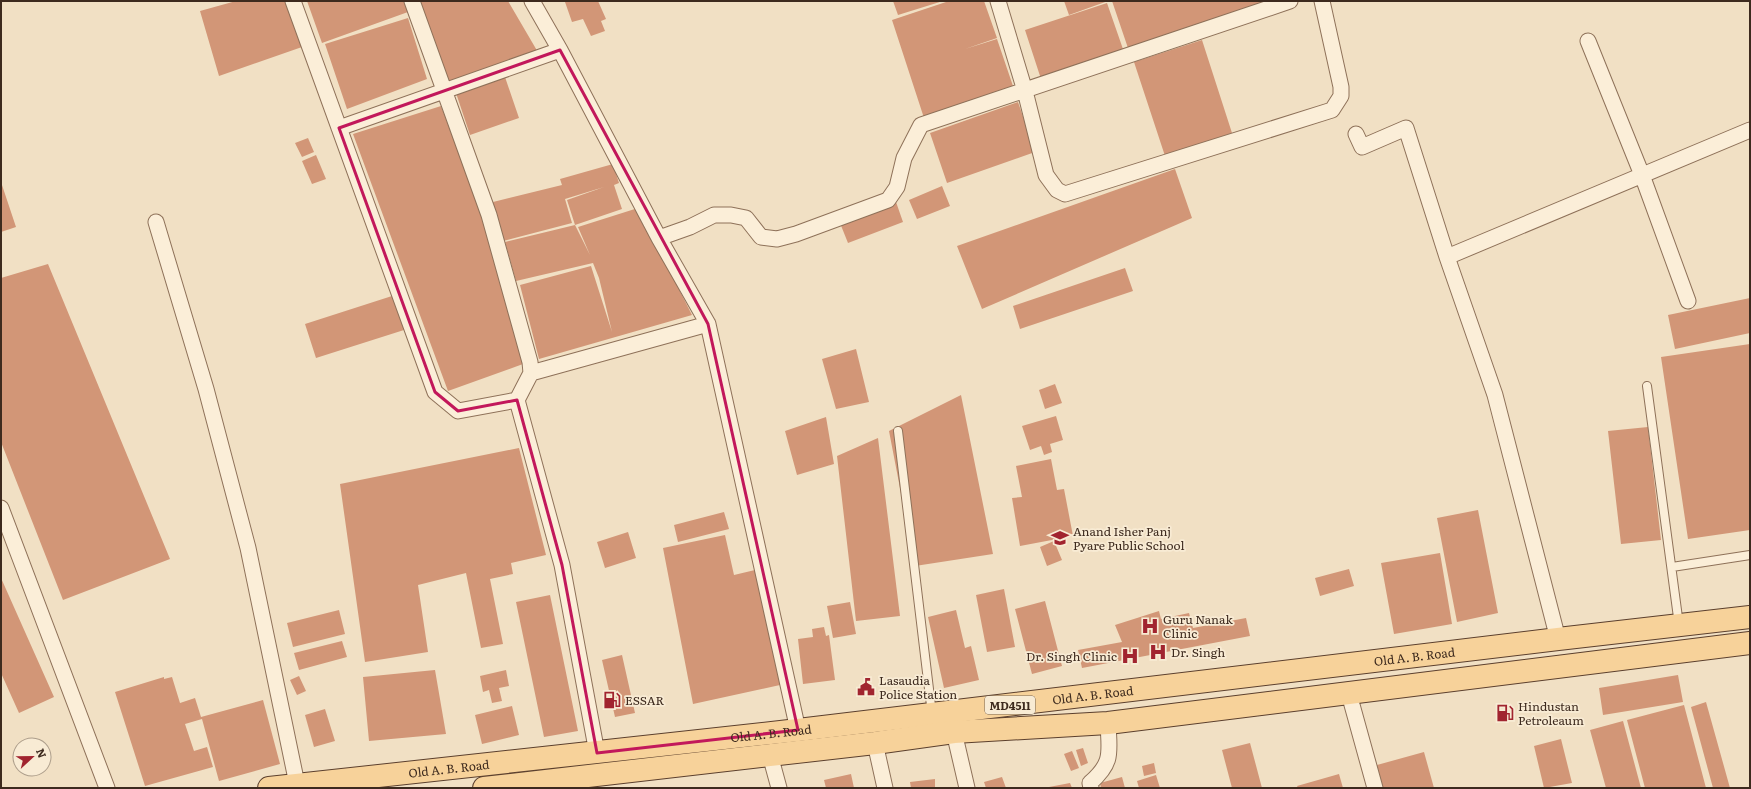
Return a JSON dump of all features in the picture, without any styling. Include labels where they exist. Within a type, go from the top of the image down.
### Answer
[{"type":"main road","name":"Old A. B. Road","points":[[269,788],[798,730],[1558,638],[1679,626],[1750,617]]},
{"type":"main road","name":"Old A. B. Road","points":[[484,788],[875,743],[954,732],[1108,723],[1750,643]]},
{"type":"street","points":[[293,1],[434,392],[458,411],[517,400]]},
{"type":"street","points":[[412,1],[488,215],[517,312],[530,362],[531,373],[517,400],[562,565],[597,752]]},
{"type":"street","points":[[532,1],[560,50],[659,238],[708,324],[798,730]]},
{"type":"street","points":[[998,1],[1046,175],[1057,190],[1065,194],[1332,110],[1341,96],[1341,87],[1322,1]]},
{"type":"street","points":[[659,238],[690,227],[714,215],[731,214],[746,218],[761,237],[777,239],[867,208],[888,200],[897,187],[904,158],[921,125],[1290,1]]},
{"type":"street","points":[[1588,41],[1642,175],[1688,301]]},
{"type":"street","points":[[339,128],[560,50]]},
{"type":"street","points":[[1356,134],[1362,147],[1406,128],[1447,257],[1495,394],[1558,638]]},
{"type":"street","points":[[1447,257],[1750,130]]},
{"type":"street","points":[[156,222],[206,389],[248,548],[297,784]]},
{"type":"street","points":[[531,373],[708,324]]},
{"type":"street","points":[[1,508],[107,788]]},
{"type":"street","points":[[1349,694],[1375,788]]},
{"type":"street","points":[[1091,788],[1090,783],[1104,770],[1109,759],[1108,723]]},
{"type":"street","points":[[954,732],[968,788]]},
{"type":"street","points":[[875,743],[885,788]]},
{"type":"street","points":[[770,755],[779,788]]},
{"type":"lane","points":[[1647,386],[1679,626]]},
{"type":"lane","points":[[898,431],[932,714]]},
{"type":"lane","points":[[1672,567],[1750,555]]},
{"type":"highlighted area","points":[[560,50],[708,324],[798,730],[597,753],[562,565],[517,400],[458,411],[435,392],[339,128]]},
{"type":"building","points":[[236,1],[288,1],[302,47],[219,76],[200,11]]},
{"type":"building","points":[[307,1],[404,1],[408,12],[322,43]]},
{"type":"building","points":[[416,1],[508,1],[539,54],[446,86]]},
{"type":"building","points":[[598,1],[606,19],[601,21],[605,31],[591,36],[583,19],[572,22],[565,2]]},
{"type":"building","points":[[893,1],[943,1],[898,15]]},
{"type":"building","points":[[949,1],[984,1],[997,38],[965,49],[997,39],[1014,89],[924,118],[892,20]]},
{"type":"building","points":[[1064,1],[1108,1],[1069,15]]},
{"type":"building","points":[[1112,1],[1275,1],[1129,51]]},
{"type":"building","points":[[1107,3],[1124,52],[1041,79],[1025,30]]},
{"type":"building","points":[[408,18],[427,79],[347,109],[325,44]]},
{"type":"building","points":[[1202,40],[1232,133],[1165,156],[1134,62]]},
{"type":"building","points":[[505,77],[519,118],[470,135],[456,93]]},
{"type":"building","points":[[1018,102],[1035,152],[947,183],[930,133]]},
{"type":"building","points":[[441,106],[486,226],[523,364],[448,391],[353,134]]},
{"type":"building","points":[[308,138],[314,152],[302,157],[295,143]]},
{"type":"building","points":[[316,155],[326,179],[312,184],[302,161]]},
{"type":"building","points":[[613,164],[619,183],[614,185],[622,209],[575,225],[567,200],[604,187],[565,199],[572,223],[503,241],[493,202],[562,185],[560,179]]},
{"type":"building","points":[[1175,169],[1192,218],[982,309],[957,246]]},
{"type":"building","points":[[1,182],[16,227],[1,232]]},
{"type":"building","points":[[942,186],[950,206],[917,219],[909,200]]},
{"type":"building","points":[[896,202],[903,222],[848,243],[840,223]]},
{"type":"building","points":[[638,208],[692,315],[539,359],[520,285],[591,266],[612,332],[599,278],[593,263],[516,281],[505,242],[575,225],[590,255],[578,227]]},
{"type":"building","points":[[48,264],[170,559],[63,600],[1,442],[1,278]]},
{"type":"building","points":[[1125,268],[1133,291],[1020,329],[1013,306]]},
{"type":"building","points":[[392,296],[404,330],[316,358],[305,324]]},
{"type":"building","points":[[1750,298],[1750,333],[1675,349],[1668,315]]},
{"type":"building","points":[[1750,344],[1750,530],[1688,539],[1661,357]]},
{"type":"building","points":[[856,349],[869,402],[836,409],[822,359]]},
{"type":"building","points":[[1055,384],[1062,403],[1045,409],[1039,390]]},
{"type":"building","points":[[961,395],[993,554],[915,566],[889,431]]},
{"type":"building","points":[[1056,416],[1063,440],[1050,444],[1052,452],[1044,455],[1041,446],[1030,450],[1022,426]]},
{"type":"building","points":[[826,417],[834,464],[797,475],[785,431]]},
{"type":"building","points":[[1648,427],[1661,540],[1621,544],[1608,431]]},
{"type":"building","points":[[878,438],[900,616],[856,621],[837,456]]},
{"type":"building","points":[[519,448],[546,555],[511,563],[513,574],[490,579],[503,644],[481,648],[466,573],[418,585],[428,652],[365,662],[340,484]]},
{"type":"building","points":[[1051,459],[1057,490],[1064,489],[1073,536],[1020,546],[1012,498],[1022,497],[1016,466]]},
{"type":"building","points":[[1478,510],[1498,613],[1457,622],[1437,518]]},
{"type":"building","points":[[724,512],[729,529],[678,542],[674,525]]},
{"type":"building","points":[[628,532],[636,558],[605,568],[597,542]]},
{"type":"building","points":[[725,535],[734,575],[755,570],[780,685],[693,704],[663,548]]},
{"type":"building","points":[[1054,541],[1062,560],[1047,566],[1040,547]]},
{"type":"building","points":[[1440,553],[1452,624],[1394,634],[1381,563]]},
{"type":"building","points":[[1349,569],[1354,586],[1320,596],[1315,578]]},
{"type":"building","points":[[1,578],[54,697],[19,713],[1,673]]},
{"type":"building","points":[[1004,589],[1015,647],[987,652],[976,595]]},
{"type":"building","points":[[550,595],[578,731],[544,737],[516,602]]},
{"type":"building","points":[[1045,601],[1062,666],[1032,674],[1015,609]]},
{"type":"building","points":[[850,602],[856,634],[833,638],[827,606]]},
{"type":"building","points":[[339,610],[345,634],[293,647],[287,623]]},
{"type":"building","points":[[956,610],[965,648],[971,646],[979,680],[944,688],[928,617]]},
{"type":"building","points":[[1159,611],[1161,619],[1189,613],[1193,628],[1246,618],[1250,636],[1082,668],[1078,650],[1122,642],[1115,625]]},
{"type":"building","points":[[824,627],[826,636],[829,635],[835,680],[803,684],[798,639],[813,637],[812,629]]},
{"type":"building","points":[[342,641],[347,657],[299,670],[294,653]]},
{"type":"building","points":[[622,655],[635,713],[615,717],[602,660]]},
{"type":"building","points":[[435,670],[446,734],[369,741],[363,677]]},
{"type":"building","points":[[506,670],[509,686],[499,688],[502,701],[492,703],[489,690],[483,692],[480,676]]},
{"type":"building","points":[[1678,675],[1683,702],[1603,715],[1599,688]]},
{"type":"building","points":[[299,676],[306,691],[297,695],[290,680]]},
{"type":"building","points":[[164,677],[164,679],[172,677],[180,703],[195,698],[201,717],[263,700],[280,764],[219,781],[202,719],[185,724],[194,751],[207,747],[213,767],[145,786],[115,692]]},
{"type":"building","points":[[1706,702],[1730,788],[1713,788],[1691,707]]},
{"type":"building","points":[[1684,705],[1706,788],[1645,788],[1627,720]]},
{"type":"building","points":[[512,706],[519,735],[482,744],[475,715]]},
{"type":"building","points":[[325,709],[335,741],[314,747],[305,715]]},
{"type":"building","points":[[1623,721],[1641,788],[1606,788],[1590,730]]},
{"type":"building","points":[[1561,739],[1572,783],[1544,788],[1534,746]]},
{"type":"building","points":[[1250,743],[1262,788],[1232,788],[1222,750]]},
{"type":"building","points":[[1083,748],[1088,763],[1081,766],[1076,750]]},
{"type":"building","points":[[1072,751],[1079,768],[1071,771],[1064,754]]},
{"type":"building","points":[[1424,752],[1434,788],[1383,788],[1377,765]]},
{"type":"building","points":[[1154,763],[1156,773],[1144,776],[1142,766]]},
{"type":"building","points":[[851,774],[854,788],[826,788],[824,780]]},
{"type":"building","points":[[1339,774],[1343,788],[1298,788],[1297,786]]},
{"type":"building","points":[[1156,775],[1160,788],[1139,788],[1137,781]]},
{"type":"building","points":[[1002,777],[1006,788],[986,788],[984,782]]},
{"type":"building","points":[[1122,777],[1125,788],[1101,788],[1100,783]]},
{"type":"building","points":[[935,779],[935,788],[911,788],[910,782]]},
{"type":"building","points":[[1070,783],[1072,788],[1049,787]]},
{"type":"place","name":"Anand Isher Panj Pyare Public School","points":[[1060,538]]},
{"type":"place","name":"Guru Nanak Clinic","points":[[1150,626]]},
{"type":"place","name":"Dr. Singh","points":[[1158,652]]},
{"type":"place","name":"Dr. Singh Clinic","points":[[1130,656]]},
{"type":"place","name":"Lasaudia Police Station","points":[[866,687]]},
{"type":"place","name":"ESSAR","points":[[612,700]]},
{"type":"place","name":"Hindustan Petroleaum","points":[[1505,713]]}]
